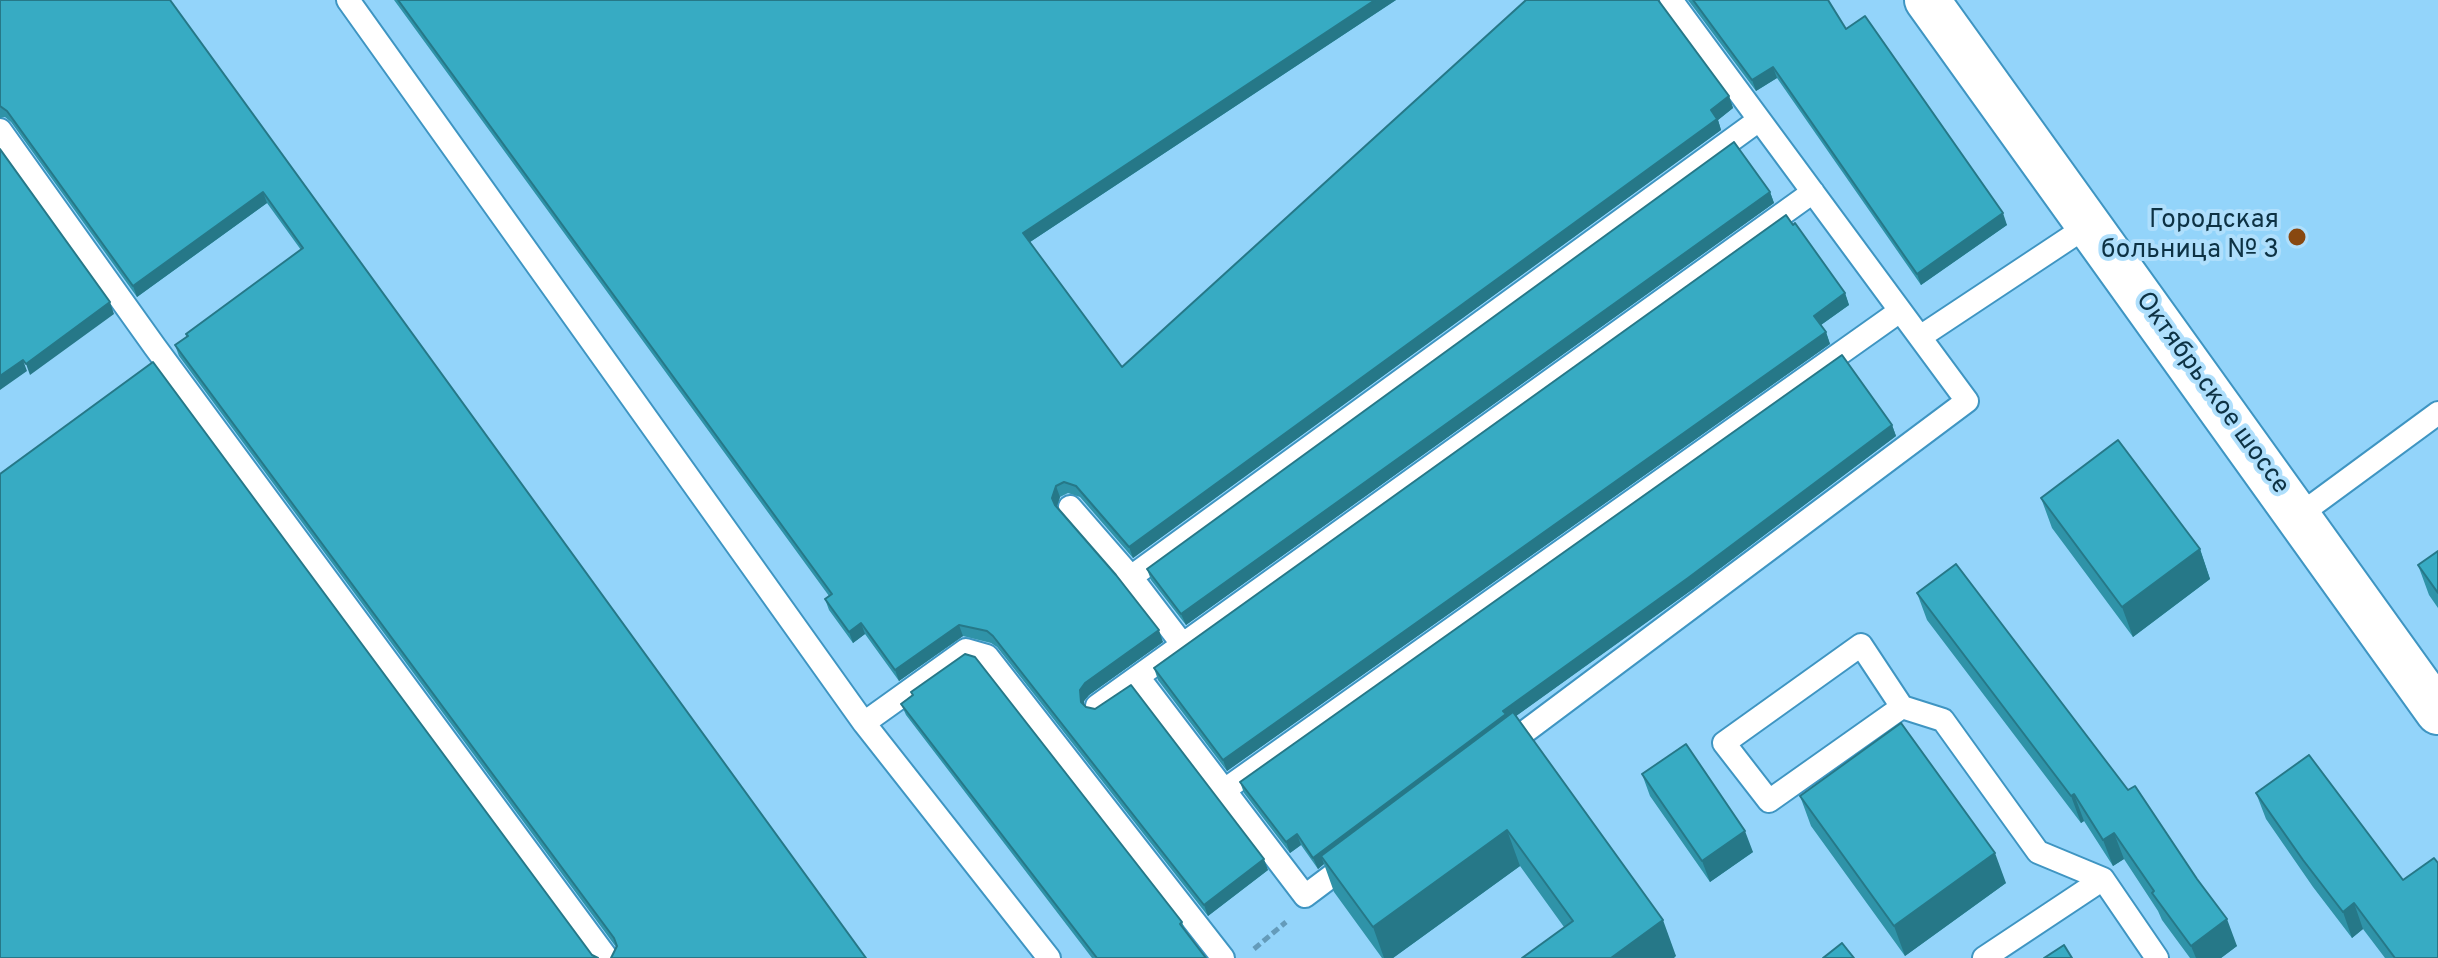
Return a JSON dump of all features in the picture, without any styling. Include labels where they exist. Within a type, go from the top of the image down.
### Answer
[{"type":"street","name":"Октябрьское шоссе","points":[[1927,0],[2438,712]]},
{"type":"lane","points":[[348,0],[864,723],[1049,958]]},
{"type":"lane","points":[[1483,763],[1967,401],[1671,0]]},
{"type":"lane","points":[[1131,577],[1759,120]]},
{"type":"lane","points":[[0,130],[155,347],[607,958]]},
{"type":"lane","points":[[1097,706],[1813,192]]},
{"type":"lane","points":[[1920,337],[2089,225]]},
{"type":"lane","points":[[1223,791],[1900,311]]},
{"type":"lane","points":[[2298,516],[2438,413]]},
{"type":"lane","points":[[1070,507],[1131,577],[1183,645]]},
{"type":"lane","points":[[1902,707],[1769,801],[1724,743],[1861,645],[1902,707],[1943,720],[2038,852],[2103,879],[2157,958]]},
{"type":"lane","points":[[864,723],[966,650],[987,656],[1223,958]]},
{"type":"lane","points":[[1138,677],[1305,896],[1369,849]]},
{"type":"lane","points":[[1984,958],[2103,879]]},
{"type":"path","points":[[1243,958],[1300,911],[1305,896]]},
{"type":"building","points":[[0,0],[170,0],[866,958],[611,958],[617,946],[614,938],[175,345],[303,248],[263,192],[133,286],[7,111],[0,106]]},
{"type":"building","points":[[398,0],[1375,0],[1023,233],[1122,367],[1526,0],[1658,0],[1729,96],[1711,110],[1717,119],[1129,547],[1076,486],[1064,482],[1056,486],[1052,498],[1055,505],[1159,630],[1085,683],[1080,690],[1081,702],[1095,709],[1131,685],[1264,859],[1204,905],[987,631],[959,625],[895,670],[861,623],[849,632],[825,599],[832,594]]},
{"type":"building","points":[[1693,0],[1828,0],[1846,29],[1865,16],[2003,213],[1917,274],[1773,67],[1752,80]]},
{"type":"building","points":[[1734,142],[1770,192],[1181,614],[1147,569]]},
{"type":"building","points":[[0,149],[110,302],[26,364],[23,360],[0,376]]},
{"type":"building","points":[[1786,215],[1845,293],[1814,316],[1826,332],[1223,760],[1154,668]]},
{"type":"building","points":[[1842,355],[1892,425],[1688,578],[1503,711],[1506,714],[1313,858],[1297,834],[1286,842],[1240,782]]},
{"type":"building","points":[[153,362],[592,955],[598,958],[0,958],[0,474]]},
{"type":"building","points":[[2118,440],[2200,549],[2122,607],[2041,498]]},
{"type":"building","points":[[2438,551],[2438,593],[2418,565]]},
{"type":"building","points":[[1956,564],[2128,790],[2135,786],[2227,919],[2191,946],[2114,833],[2103,840],[2074,794],[2071,796],[1917,593]]},
{"type":"building","points":[[965,654],[975,657],[1182,922],[1180,924],[1206,958],[1097,958],[901,704],[913,695],[911,692]]},
{"type":"building","points":[[1513,712],[1663,920],[1611,958],[1522,958],[1573,921],[1507,830],[1373,927],[1321,856]]},
{"type":"building","points":[[1901,723],[1995,853],[1894,926],[1800,796]]},
{"type":"building","points":[[1686,744],[1745,831],[1702,861],[1642,774]]},
{"type":"building","points":[[2309,755],[2403,880],[2434,858],[2438,863],[2438,958],[2395,958],[2354,903],[2343,912],[2256,793]]},
{"type":"building","points":[[1842,943],[1854,958],[1823,958]]},
{"type":"building","points":[[2064,945],[2072,958],[2044,958]]},
{"type":"place","name":"Городская больница № 3","points":[[2297,237]]}]
